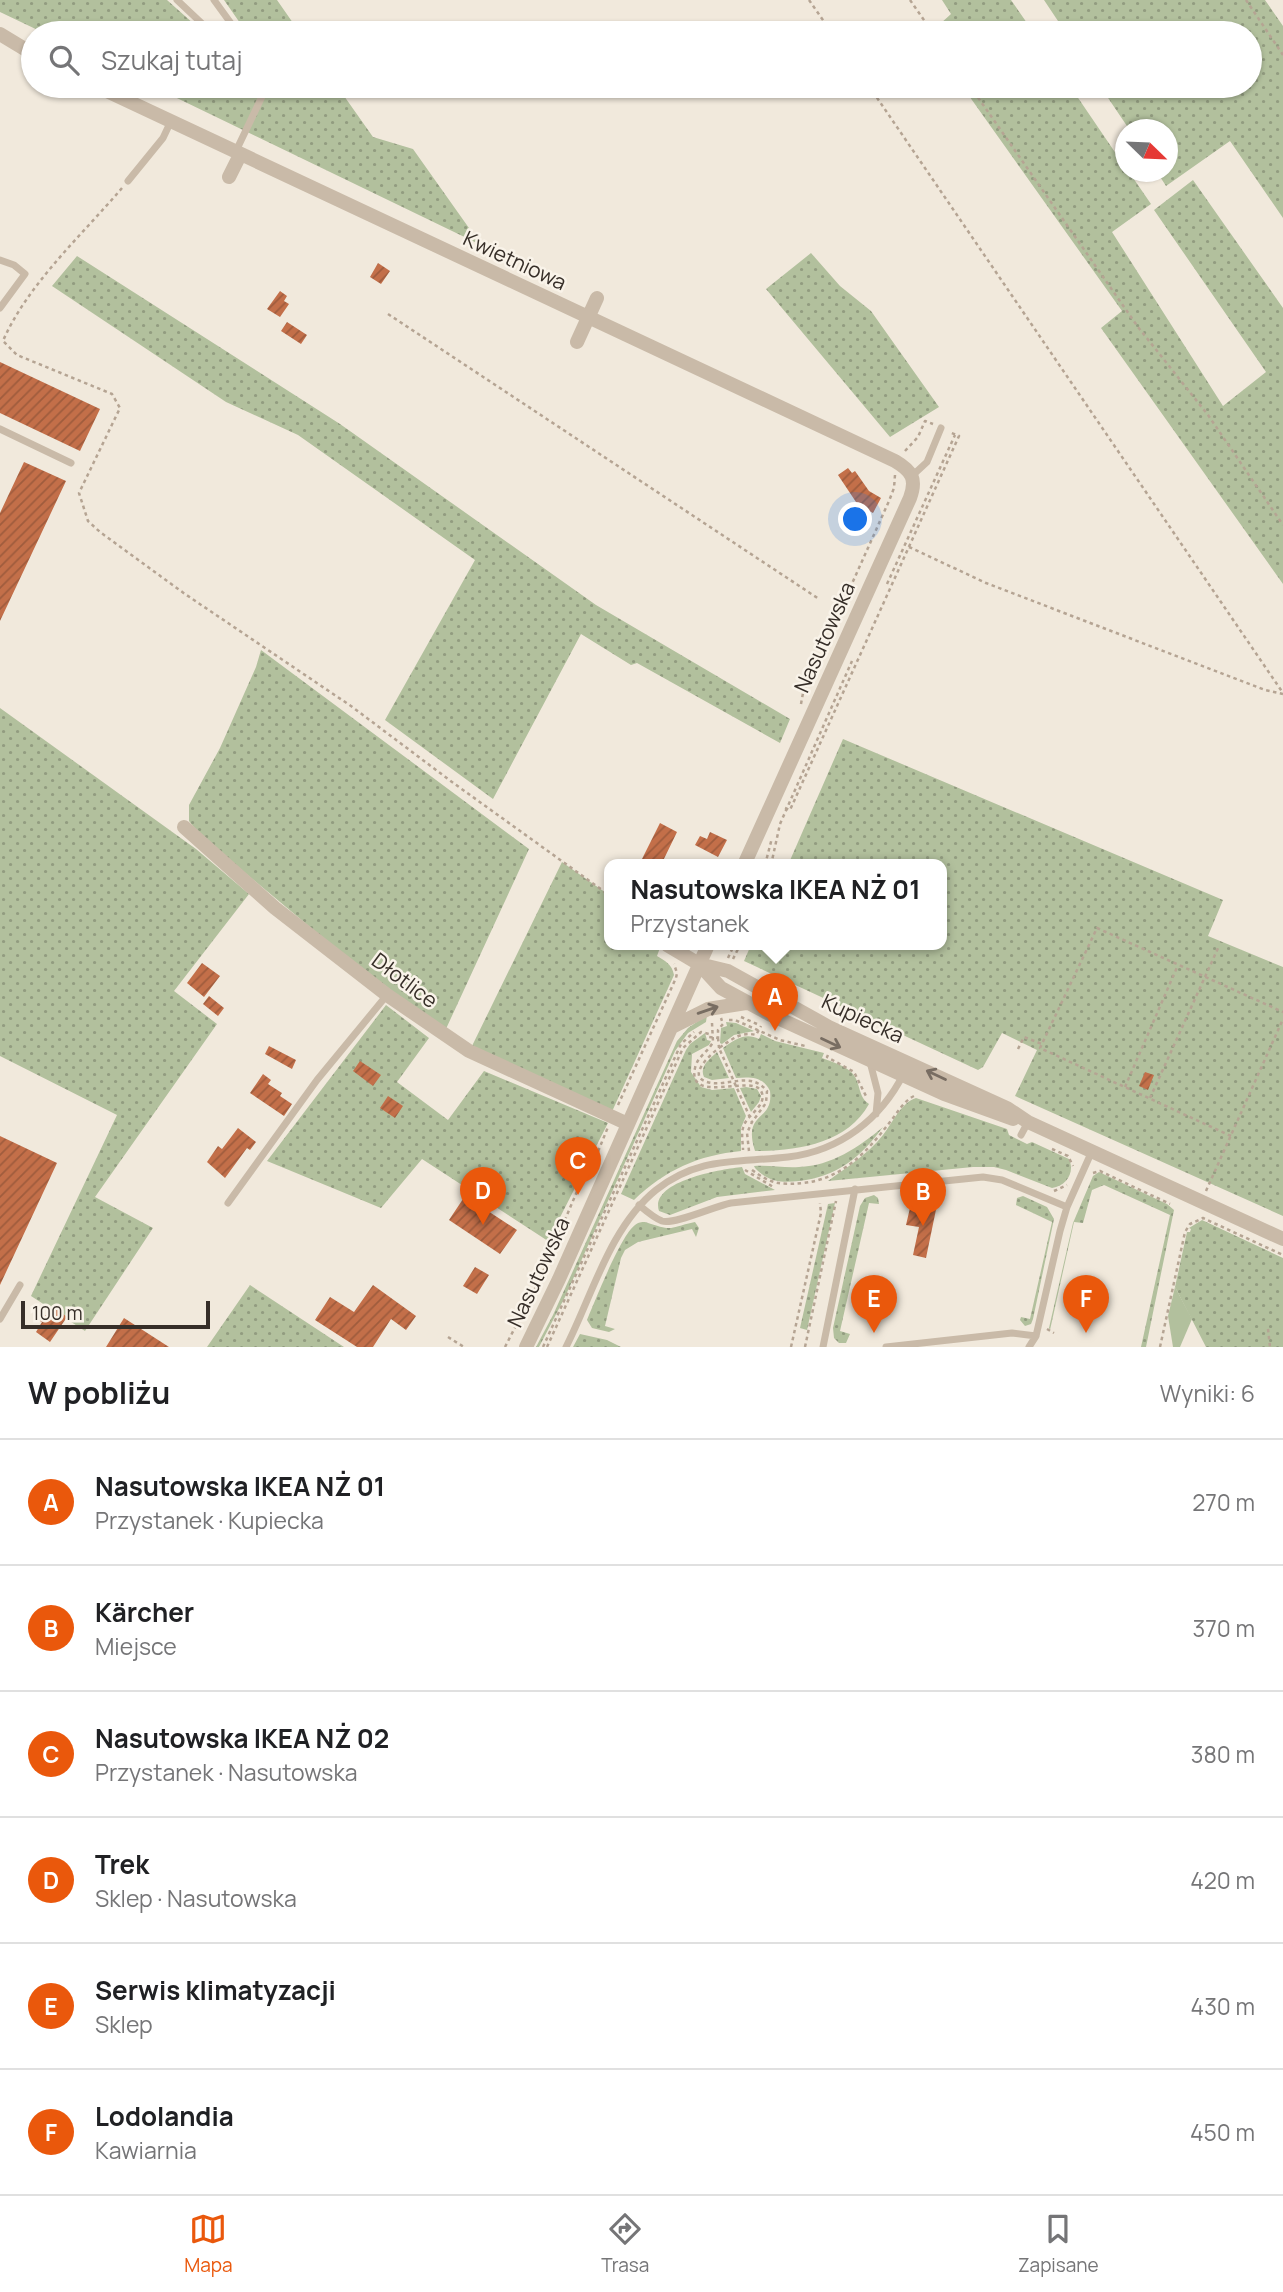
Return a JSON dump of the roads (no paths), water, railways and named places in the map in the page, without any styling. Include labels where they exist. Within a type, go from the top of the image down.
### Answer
[{"type":"street","points":[[0,34],[21,47]]},
{"type":"street","points":[[0,45],[21,51]]},
{"type":"street","name":"Kwietniowa","points":[[122,98],[895,461],[913,475]]},
{"type":"street","points":[[229,177],[238,153]]},
{"type":"street","points":[[577,342],[597,298]]},
{"type":"street","name":"Nasutowska","points":[[747,859],[898,542],[913,490],[913,475]]},
{"type":"street","name":"Dłotlice","points":[[184,827],[275,908],[447,1038],[628,1124]]},
{"type":"street","points":[[675,950],[699,964]]},
{"type":"street","name":"Nasutowska","points":[[526,1347],[706,950]]},
{"type":"street","name":"Kupiecka","points":[[699,964],[728,971],[905,1069],[1025,1128],[1092,1151],[1283,1238]]},
{"type":"street","name":"Kupiecka","points":[[699,964],[721,988],[747,1003],[870,1061],[905,1069]]},
{"type":"street","points":[[672,1027],[747,1003]]},
{"type":"lane","points":[[177,0],[199,21]]},
{"type":"lane","points":[[214,0],[229,21]]},
{"type":"lane","points":[[238,153],[262,98]]},
{"type":"lane","points":[[128,181],[163,138],[171,121]]},
{"type":"lane","points":[[0,260],[14,265],[25,274],[0,308]]},
{"type":"lane","name":"Nasutowska","points":[[913,475],[927,461],[941,428]]},
{"type":"lane","points":[[0,429],[71,463]]},
{"type":"lane","points":[[228,1203],[317,1080],[387,995]]},
{"type":"lane","points":[[870,1061],[876,1114]]},
{"type":"lane","points":[[566,1347],[617,1238],[639,1205],[659,1188],[686,1172],[707,1164],[789,1157],[821,1149],[853,1133],[876,1114],[887,1101],[905,1069]]},
{"type":"lane","points":[[1029,1347],[1036,1336],[1060,1231],[1092,1151]]},
{"type":"lane","points":[[639,1205],[660,1220],[672,1222],[731,1203],[993,1177],[1068,1207]]},
{"type":"lane","points":[[823,1347],[855,1189]]},
{"type":"lane","points":[[0,1319],[20,1285]]},
{"type":"lane","points":[[886,1347],[1012,1333],[1036,1336]]},
{"type":"place","name":"Nasutowska IKEA NŻ 01","points":[[775,1031]]},
{"type":"place","name":"Nasutowska IKEA NŻ 02","points":[[578,1195]]},
{"type":"place","name":"Trek","points":[[483,1225]]},
{"type":"place","name":"Kärcher","points":[[923,1226]]},
{"type":"place","name":"Serwis klimatyzacji","points":[[874,1333]]},
{"type":"place","name":"Lodolandia","points":[[1086,1333]]}]
